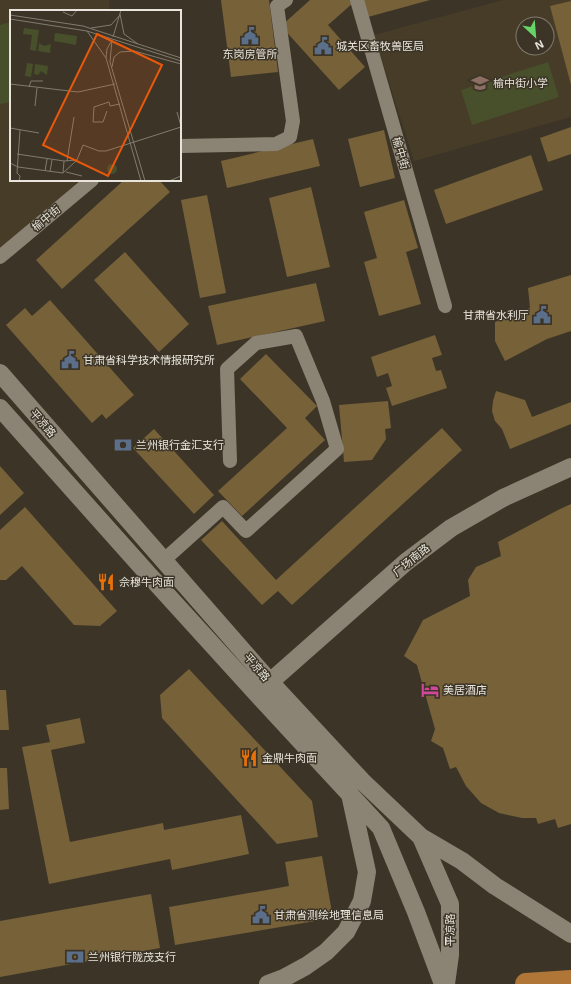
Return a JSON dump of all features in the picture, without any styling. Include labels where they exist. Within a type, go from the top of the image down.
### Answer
[{"type":"main road","points":[[526,984],[571,981]]},
{"type":"street","name":"榆中街","points":[[357,0],[444,306]]},
{"type":"street","points":[[181,146],[276,144],[290,137],[293,121],[280,2]]},
{"type":"street","name":"榆中街","points":[[0,257],[91,181]]},
{"type":"street","points":[[164,560],[224,507],[246,531],[337,449],[323,401],[296,336],[256,343],[226,369],[230,460]]},
{"type":"street","name":"平凉路","points":[[0,374],[270,682],[362,781],[421,837],[450,904],[450,955],[446,984]]},
{"type":"street","name":"平凉路","points":[[0,408],[221,655],[381,828],[413,905],[443,984]]},
{"type":"street","name":"广场南路","points":[[270,682],[406,562],[451,528],[503,498],[571,467]]},
{"type":"street","points":[[268,984],[284,978],[326,952],[346,932],[362,901],[367,872],[349,794]]},
{"type":"street","points":[[421,837],[462,861],[495,886],[571,934]]},
{"type":"shaded area","points":[[0,0],[109,0],[110,10],[10,10],[10,181],[84,181],[0,250]]},
{"type":"shaded area","name":"榆中街小学","points":[[503,0],[571,0],[571,117],[414,161],[374,35]]},
{"type":"green space","points":[[10,22],[10,102],[0,104],[0,25]]},
{"type":"green space","points":[[548,62],[559,97],[472,125],[461,90]]},
{"type":"building","name":"东岗房管所","points":[[221,0],[269,0],[278,72],[231,77]]},
{"type":"building","name":"城关区畜牧兽医局","points":[[310,0],[351,0],[353,3],[328,25],[365,67],[339,90],[281,26]]},
{"type":"building","points":[[363,0],[430,0],[368,17]]},
{"type":"building","points":[[571,1],[571,85],[555,25],[555,16],[553,16],[550,6]]},
{"type":"building","points":[[571,127],[571,154],[548,162],[540,138]]},
{"type":"building","points":[[384,130],[395,178],[360,187],[348,139]]},
{"type":"building","points":[[313,139],[320,166],[227,188],[221,161]]},
{"type":"building","points":[[531,155],[543,190],[446,224],[434,190]]},
{"type":"building","points":[[123,181],[160,181],[170,192],[62,289],[36,260]]},
{"type":"building","points":[[311,187],[330,267],[287,277],[269,198]]},
{"type":"building","points":[[207,195],[226,293],[200,298],[181,200]]},
{"type":"building","points":[[404,200],[418,248],[406,252],[421,304],[379,316],[364,262],[377,258],[364,212]]},
{"type":"building","points":[[125,252],[189,324],[159,352],[94,280]]},
{"type":"building","name":"甘肃省水利厅","points":[[571,275],[571,331],[547,339],[505,361],[495,341],[495,322],[530,308],[528,288]]},
{"type":"building","points":[[316,283],[325,321],[217,345],[208,306]]},
{"type":"building","name":"甘肃省科学技术情报研究所","points":[[50,300],[134,395],[106,419],[102,414],[92,423],[6,325],[25,308],[32,316]]},
{"type":"building","points":[[435,335],[442,355],[432,358],[436,371],[441,370],[447,388],[392,406],[386,388],[392,386],[388,373],[377,377],[371,357]]},
{"type":"building","points":[[266,354],[317,406],[305,418],[325,440],[242,516],[218,491],[287,428],[240,379]]},
{"type":"building","points":[[496,391],[525,400],[532,417],[571,402],[571,424],[510,449],[502,429],[495,421],[492,411]]},
{"type":"building","points":[[388,401],[391,428],[385,429],[386,439],[372,460],[344,462],[339,405]]},
{"type":"building","points":[[442,428],[462,450],[292,605],[278,591],[262,605],[201,540],[222,521],[276,580]]},
{"type":"building","points":[[154,429],[214,495],[194,514],[133,448]]},
{"type":"building","points":[[0,466],[24,493],[0,515]]},
{"type":"building","points":[[571,504],[571,824],[558,828],[555,819],[538,824],[536,818],[522,818],[499,813],[481,803],[466,786],[456,767],[450,769],[443,748],[431,741],[435,729],[417,665],[404,656],[423,620],[470,596],[468,580],[476,567],[501,556],[498,542]]},
{"type":"building","points":[[25,507],[117,611],[100,626],[74,625],[22,566],[6,580],[0,580],[0,530]]},
{"type":"building","points":[[189,669],[312,801],[318,837],[277,844],[162,718],[160,695]]},
{"type":"building","points":[[0,690],[6,690],[9,730],[0,730]]},
{"type":"building","points":[[80,718],[85,743],[51,750],[70,842],[163,823],[164,830],[241,815],[249,854],[172,870],[170,859],[49,884],[22,747],[50,742],[46,725]]},
{"type":"building","points":[[0,768],[7,768],[9,809],[0,810]]},
{"type":"building","points":[[322,856],[333,918],[175,945],[169,907],[289,886],[285,862]]},
{"type":"building","points":[[151,894],[160,948],[0,977],[0,921]]},
{"type":"place","name":"东岗房管所","points":[[250,36]]},
{"type":"place","name":"城关区畜牧兽医局","points":[[323,46]]},
{"type":"place","name":"榆中街小学","points":[[480,83]]},
{"type":"place","name":"甘肃省水利厅","points":[[542,315]]},
{"type":"place","name":"甘肃省科学技术情报研究所","points":[[70,360]]},
{"type":"place","name":"兰州银行金汇支行","points":[[123,445]]},
{"type":"place","name":"佘穆牛肉面","points":[[106,582]]},
{"type":"place","name":"美居酒店","points":[[430,690]]},
{"type":"place","name":"金鼎牛肉面","points":[[249,758]]},
{"type":"place","name":"甘肃省测绘地理信息局","points":[[261,915]]},
{"type":"place","name":"兰州银行陇茂支行","points":[[75,957]]}]
